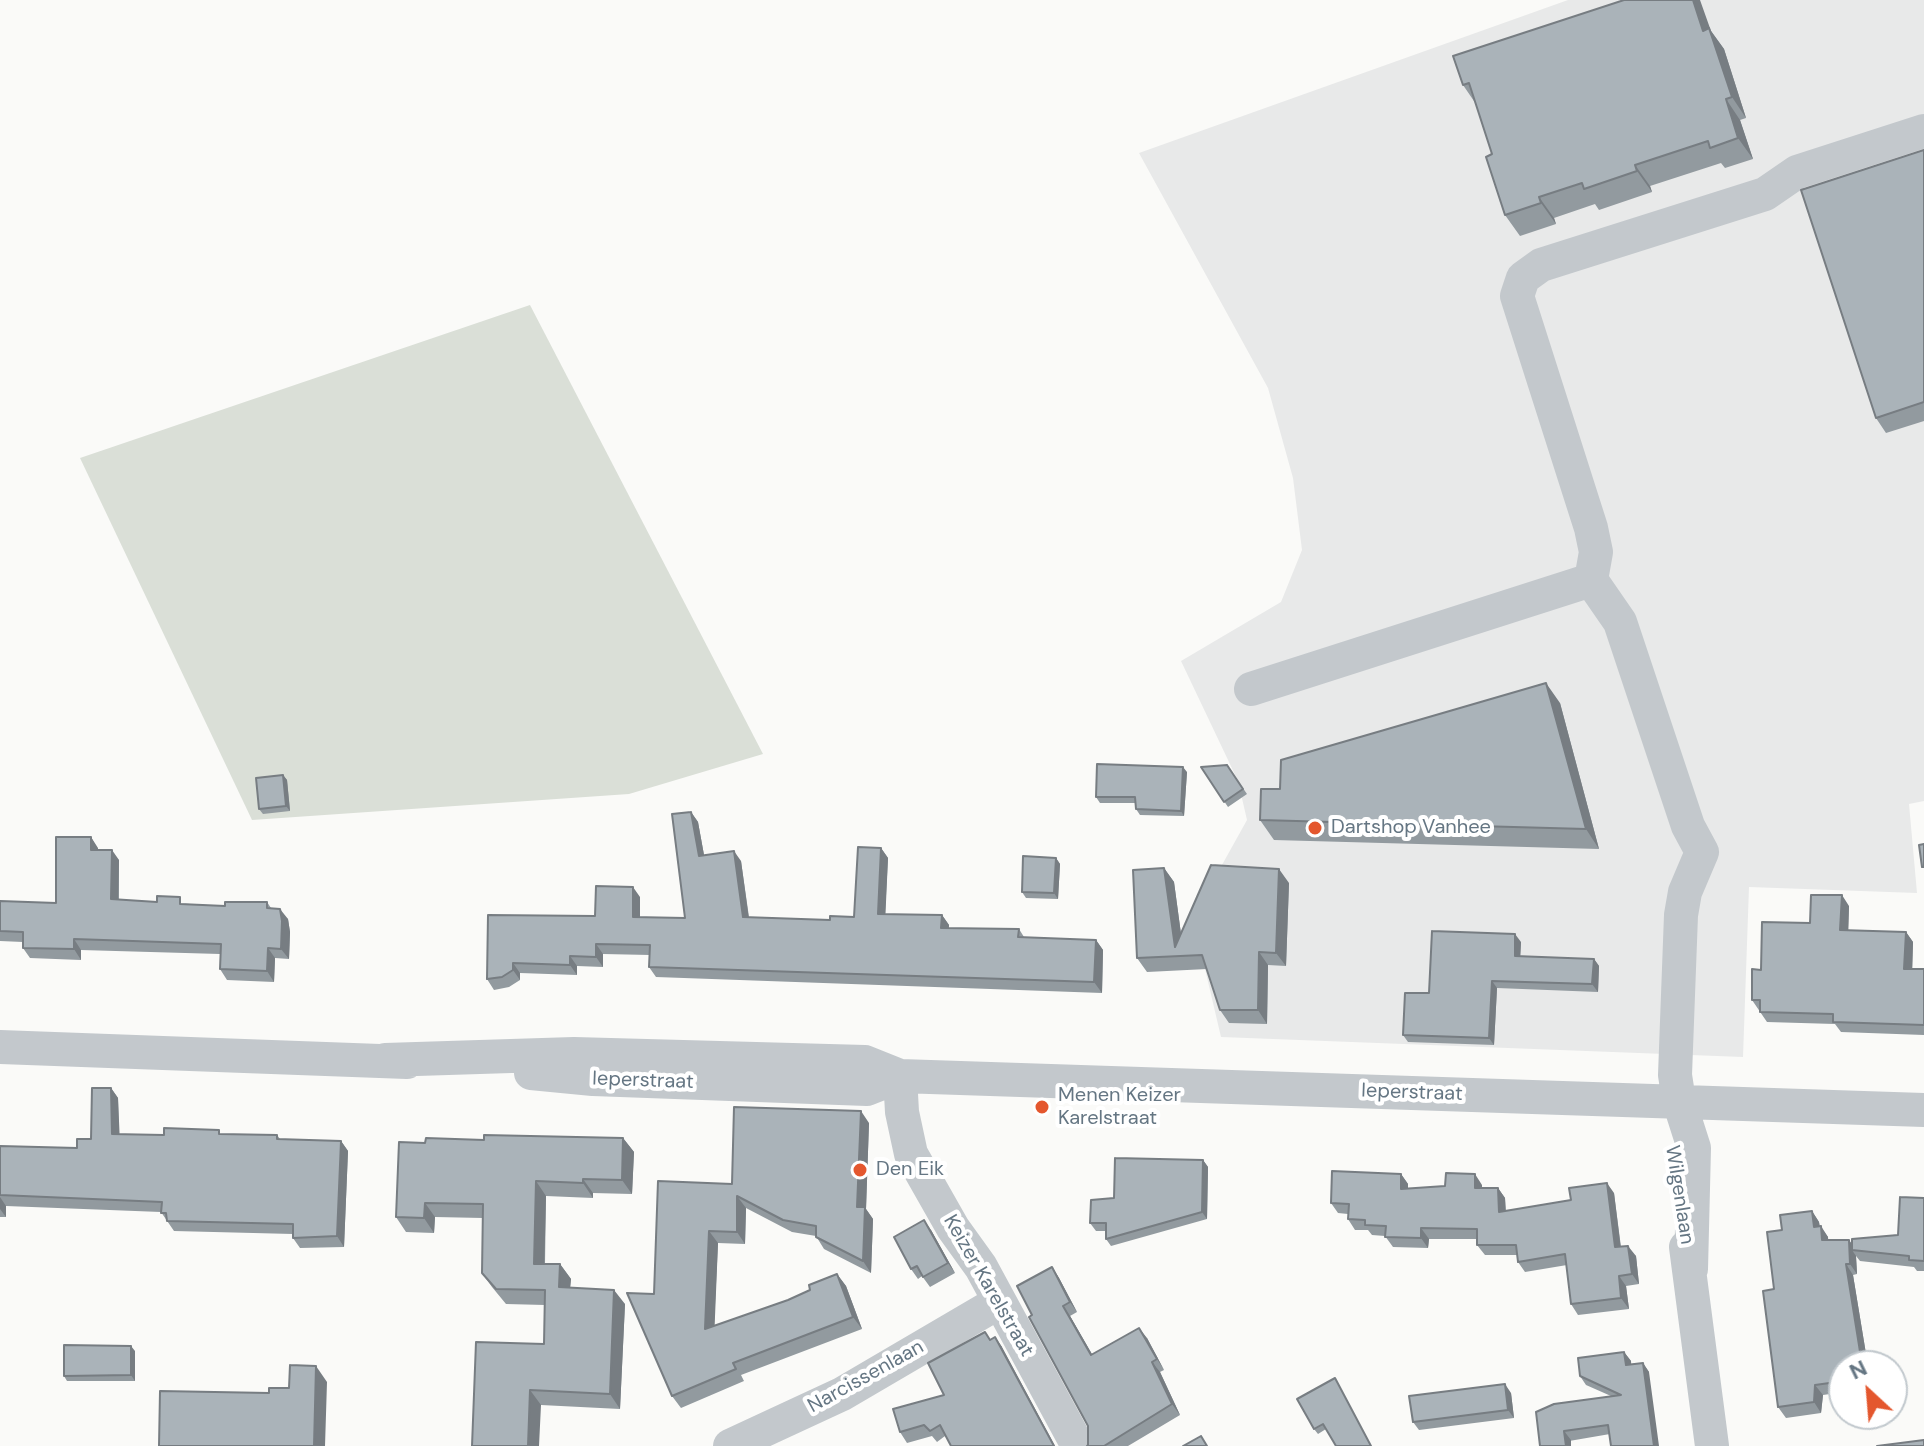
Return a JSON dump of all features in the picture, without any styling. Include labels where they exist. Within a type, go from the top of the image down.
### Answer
[{"type":"street","points":[[1251,689],[1591,580],[1596,552],[1520,312],[1517,296],[1523,278],[1541,265],[1765,194],[1797,172],[1924,131]]},
{"type":"street","name":"Wilgenlaan","points":[[1591,580],[1620,622],[1688,826],[1702,852],[1685,892],[1681,915],[1677,1088],[1694,1148],[1691,1269],[1712,1446]]},
{"type":"street","name":"Ieperstraat","points":[[0,1047],[385,1060],[593,1079],[867,1089],[900,1076],[1677,1088],[1924,1110]]},
{"type":"street","name":"Keizer Karelstraat","points":[[900,1076],[902,1112],[911,1154],[999,1302],[1078,1446]]},
{"type":"street","name":"Narcissenlaan","points":[[730,1446],[842,1394],[999,1302]]},
{"type":"shaded area","points":[[1568,0],[1924,0],[1924,801],[1909,804],[1917,893],[1749,887],[1743,1057],[1221,1037],[1197,935],[1203,899],[1247,820],[1238,781],[1181,661],[1281,602],[1302,550],[1293,478],[1268,388],[1139,153]]},
{"type":"shaded area","points":[[530,305],[763,754],[629,794],[252,820],[80,458]]},
{"type":"building","points":[[1624,0],[1693,0],[1703,31],[1709,28],[1732,97],[1726,99],[1738,138],[1710,148],[1708,141],[1635,165],[1637,171],[1584,189],[1582,183],[1539,197],[1541,203],[1505,215],[1486,157],[1492,154],[1469,83],[1463,85],[1453,56]]},
{"type":"building","points":[[1924,150],[1924,402],[1876,418],[1801,190]]},
{"type":"building","points":[[1546,683],[1586,829],[1260,820],[1261,789],[1280,789],[1281,760]]},
{"type":"building","points":[[1097,764],[1183,767],[1181,811],[1136,809],[1135,797],[1096,797]]},
{"type":"building","points":[[1227,765],[1243,789],[1224,802],[1201,767]]},
{"type":"building","points":[[283,775],[286,806],[259,809],[256,778]]},
{"type":"building","points":[[691,812],[699,856],[734,851],[743,917],[830,920],[830,916],[854,917],[858,847],[881,848],[878,914],[942,915],[941,928],[1019,929],[1018,937],[1096,940],[1094,982],[649,967],[650,945],[596,944],[596,957],[570,956],[570,965],[513,963],[513,970],[502,977],[487,979],[488,915],[595,916],[596,886],[633,887],[633,917],[685,918],[672,814]]},
{"type":"building","points":[[56,837],[91,837],[91,850],[112,850],[111,899],[157,902],[157,896],[180,897],[180,904],[225,906],[225,902],[267,902],[267,908],[280,909],[281,949],[268,948],[267,971],[220,969],[221,944],[74,939],[74,949],[23,948],[23,932],[0,931],[0,901],[56,903]]},
{"type":"building","points":[[1924,844],[1924,867],[1922,867],[1919,845]]},
{"type":"building","points":[[1023,856],[1056,858],[1054,893],[1022,892]]},
{"type":"building","points":[[1211,865],[1279,869],[1276,953],[1259,952],[1258,1010],[1220,1010],[1202,955],[1137,958],[1133,870],[1164,868],[1175,947]]},
{"type":"building","points":[[1811,895],[1842,895],[1840,930],[1906,932],[1904,969],[1924,969],[1924,1025],[1833,1022],[1833,1014],[1760,1012],[1760,1000],[1752,1000],[1752,969],[1761,970],[1762,922],[1810,923]]},
{"type":"building","points":[[1432,931],[1515,934],[1515,956],[1594,959],[1592,984],[1492,981],[1489,1038],[1403,1035],[1405,993],[1429,993]]},
{"type":"building","points":[[92,1088],[111,1088],[112,1134],[164,1135],[164,1128],[219,1130],[219,1134],[277,1135],[277,1139],[341,1141],[337,1236],[293,1238],[293,1224],[167,1221],[166,1213],[161,1213],[162,1202],[0,1195],[0,1146],[77,1148],[77,1139],[91,1139]]},
{"type":"building","points":[[734,1107],[861,1111],[857,1207],[865,1207],[863,1261],[816,1237],[816,1226],[783,1220],[737,1196],[737,1232],[709,1231],[705,1329],[788,1300],[810,1290],[809,1285],[837,1274],[853,1317],[733,1363],[736,1369],[672,1396],[627,1293],[654,1294],[658,1181],[732,1184]]},
{"type":"building","points":[[484,1135],[623,1138],[622,1180],[583,1179],[583,1183],[536,1181],[534,1264],[560,1264],[559,1287],[614,1290],[610,1394],[530,1390],[528,1446],[472,1446],[476,1342],[544,1344],[545,1290],[496,1289],[482,1273],[483,1204],[425,1203],[424,1218],[396,1217],[399,1142],[425,1143],[426,1138],[484,1140]]},
{"type":"building","points":[[1115,1158],[1203,1160],[1202,1212],[1106,1239],[1106,1223],[1090,1223],[1091,1200],[1114,1198]]},
{"type":"building","points":[[1332,1171],[1401,1174],[1401,1189],[1445,1186],[1446,1173],[1475,1174],[1475,1188],[1498,1188],[1499,1212],[1571,1200],[1569,1188],[1607,1183],[1615,1247],[1628,1246],[1632,1274],[1619,1276],[1621,1298],[1571,1304],[1565,1254],[1518,1262],[1516,1245],[1477,1245],[1477,1229],[1421,1228],[1421,1238],[1385,1237],[1386,1226],[1365,1225],[1365,1220],[1348,1219],[1349,1204],[1331,1203]]},
{"type":"building","points":[[1900,1197],[1924,1198],[1924,1261],[1909,1260],[1909,1256],[1852,1250],[1852,1239],[1898,1235]]},
{"type":"building","points":[[1812,1211],[1814,1227],[1821,1226],[1822,1240],[1849,1240],[1850,1264],[1846,1264],[1860,1350],[1828,1350],[1828,1383],[1815,1385],[1814,1402],[1778,1407],[1763,1291],[1774,1289],[1767,1232],[1782,1230],[1780,1215]]},
{"type":"building","points":[[924,1220],[948,1263],[923,1277],[917,1266],[911,1269],[894,1237]]},
{"type":"building","points":[[1052,1267],[1070,1302],[1063,1306],[1091,1355],[1139,1328],[1157,1359],[1152,1362],[1172,1404],[1104,1446],[1087,1446],[1088,1426],[1029,1317],[1032,1315],[1017,1286]]},
{"type":"building","points":[[985,1332],[990,1340],[995,1337],[1054,1446],[951,1446],[940,1425],[930,1431],[924,1425],[900,1432],[893,1409],[944,1395],[928,1363]]},
{"type":"building","points":[[64,1345],[131,1346],[131,1375],[64,1376]]},
{"type":"building","points":[[1624,1352],[1626,1365],[1643,1363],[1654,1446],[1611,1446],[1608,1425],[1564,1431],[1566,1446],[1540,1446],[1536,1412],[1554,1404],[1621,1395],[1580,1376],[1578,1358]]},
{"type":"building","points":[[290,1365],[316,1366],[314,1446],[159,1446],[160,1391],[269,1393],[269,1388],[289,1388]]},
{"type":"building","points":[[1335,1378],[1371,1446],[1336,1446],[1323,1424],[1314,1429],[1297,1399]]},
{"type":"building","points":[[1505,1384],[1508,1410],[1413,1422],[1409,1396]]},
{"type":"building","points":[[1201,1436],[1207,1446],[1183,1446]]},
{"type":"building","points":[[1924,1440],[1924,1446],[1877,1446]]},
{"type":"place","name":"Dartshop Vanhee","points":[[1315,828]]},
{"type":"place","name":"Menen Keizer Karelstraat","points":[[1042,1107]]},
{"type":"place","name":"Den Eik","points":[[860,1170]]}]
